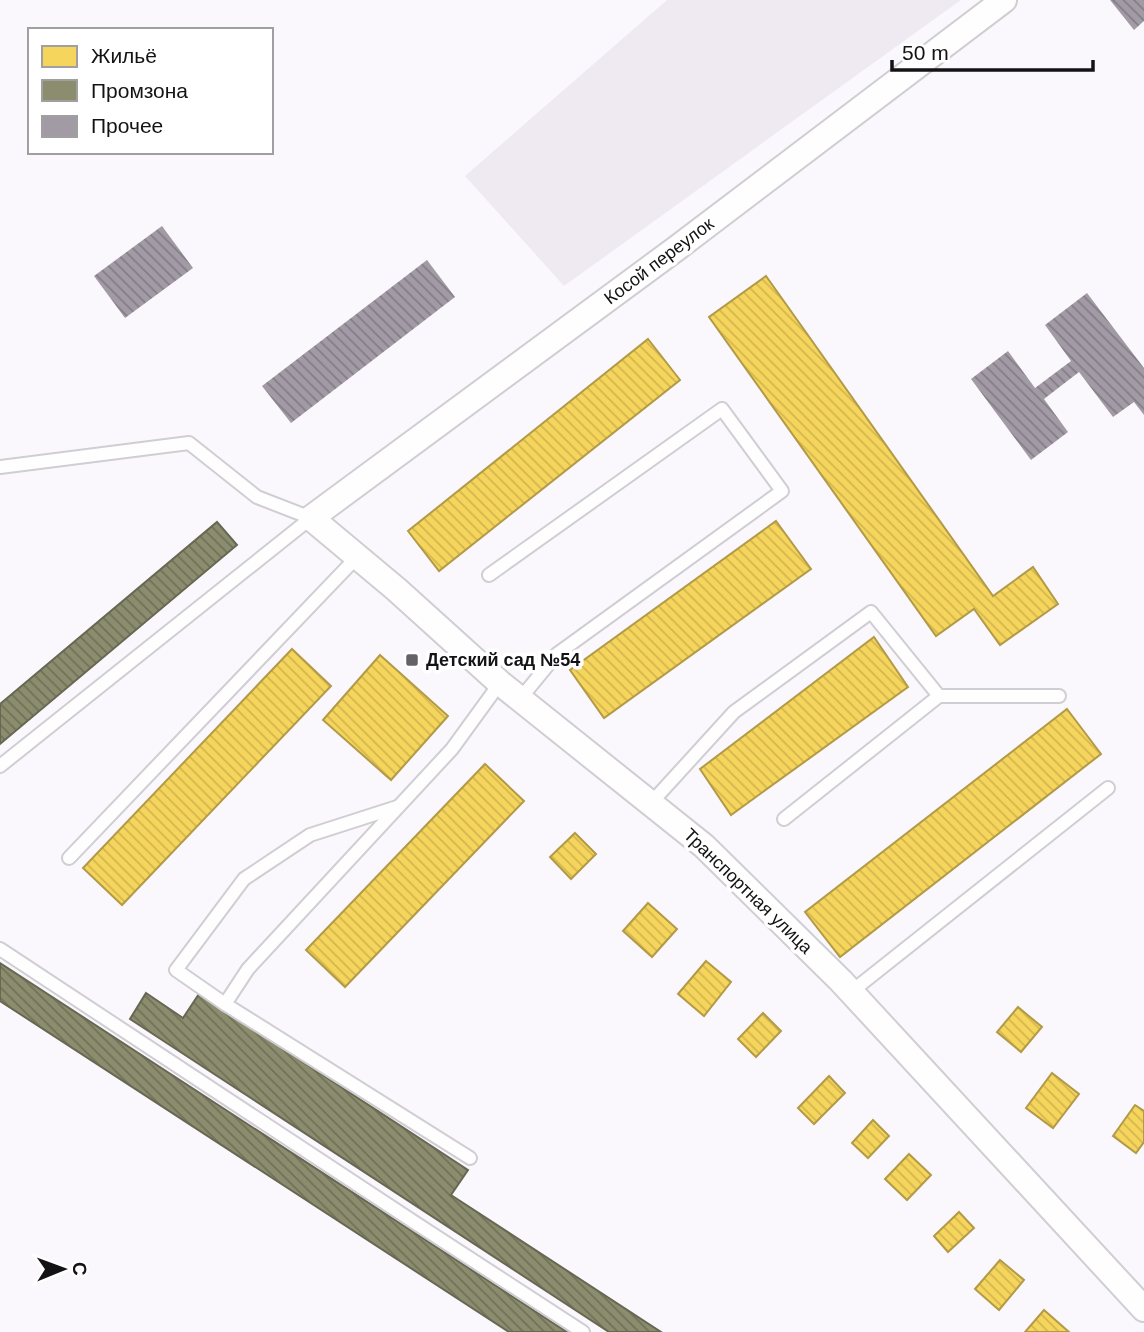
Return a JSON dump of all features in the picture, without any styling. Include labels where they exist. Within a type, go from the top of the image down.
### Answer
[{"type":"street","name":"Косой переулок","points":[[311,517],[677,248],[1004,0]]},
{"type":"street","name":"Транспортная улица","points":[[311,517],[500,683],[704,846],[851,992],[1144,1309]]},
{"type":"lane","points":[[489,575],[722,409],[782,491],[557,654],[520,699]]},
{"type":"lane","points":[[0,467],[190,443],[257,497],[311,517]]},
{"type":"lane","points":[[0,766],[311,517]]},
{"type":"lane","points":[[69,858],[357,557]]},
{"type":"lane","points":[[651,803],[734,712],[871,612],[939,696]]},
{"type":"lane","points":[[225,1004],[248,969],[452,749],[500,683]]},
{"type":"lane","points":[[784,819],[939,696],[1059,696]]},
{"type":"lane","points":[[851,992],[1108,788]]},
{"type":"lane","points":[[400,806],[310,835],[244,880],[176,970],[225,1004],[470,1157]]},
{"type":"lane","points":[[0,948],[583,1332]]},
{"type":"shaded area","points":[[667,0],[961,0],[564,286],[465,176]]},
{"type":"building: Жильё","points":[[766,276],[993,596],[1033,567],[1058,604],[1000,645],[974,609],[936,636],[709,317]]},
{"type":"building: Жильё","points":[[648,339],[680,380],[439,571],[408,531]]},
{"type":"building: Жильё","points":[[776,521],[811,569],[604,718],[570,670]]},
{"type":"building: Жильё","points":[[874,637],[908,687],[731,815],[700,769]]},
{"type":"building: Жильё","points":[[292,649],[331,686],[122,905],[83,868]]},
{"type":"building: Жильё","points":[[380,655],[448,716],[391,780],[323,720]]},
{"type":"building: Жильё","points":[[1067,709],[1101,754],[840,957],[805,912]]},
{"type":"building: Жильё","points":[[485,764],[524,801],[345,987],[306,950]]},
{"type":"building: Жильё","points":[[575,833],[596,854],[571,879],[550,857]]},
{"type":"building: Жильё","points":[[648,903],[677,929],[652,957],[623,931]]},
{"type":"building: Жильё","points":[[706,961],[731,982],[704,1016],[678,994]]},
{"type":"building: Жильё","points":[[1018,1007],[1042,1027],[1021,1052],[997,1032]]},
{"type":"building: Жильё","points":[[763,1013],[781,1031],[756,1057],[738,1039]]},
{"type":"building: Жильё","points":[[1052,1073],[1079,1094],[1053,1128],[1026,1108]]},
{"type":"building: Жильё","points":[[829,1076],[845,1093],[814,1124],[798,1108]]},
{"type":"building: Жильё","points":[[1135,1105],[1144,1111],[1144,1142],[1136,1153],[1113,1136]]},
{"type":"building: Жильё","points":[[873,1120],[889,1136],[868,1158],[852,1143]]},
{"type":"building: Жильё","points":[[909,1154],[931,1175],[907,1200],[885,1179]]},
{"type":"building: Жильё","points":[[959,1212],[974,1228],[948,1252],[934,1236]]},
{"type":"building: Жильё","points":[[1000,1260],[1024,1280],[999,1310],[975,1289]]},
{"type":"building: Жильё","points":[[1044,1310],[1069,1332],[1025,1332]]},
{"type":"building: Промзона","points":[[217,522],[237,545],[0,744],[0,704]]},
{"type":"building: Промзона","points":[[0,963],[567,1332],[509,1332],[0,1001]]},
{"type":"building: Промзона","points":[[146,993],[183,1018],[199,994],[468,1170],[451,1195],[661,1332],[609,1332],[130,1019]]},
{"type":"building: Прочее","points":[[1110,0],[1144,0],[1144,21],[1134,30]]},
{"type":"building: Прочее","points":[[162,226],[193,268],[125,318],[94,276]]},
{"type":"building: Прочее","points":[[427,260],[455,297],[291,423],[262,386]]},
{"type":"building: Прочее","points":[[1087,293],[1144,368],[1144,415],[1134,402],[1113,417],[1079,372],[1044,399],[1068,432],[1031,460],[971,379],[1008,351],[1035,388],[1071,361],[1045,325]]},
{"type":"place","name":"Детский сад №54","points":[[412,660]]}]
